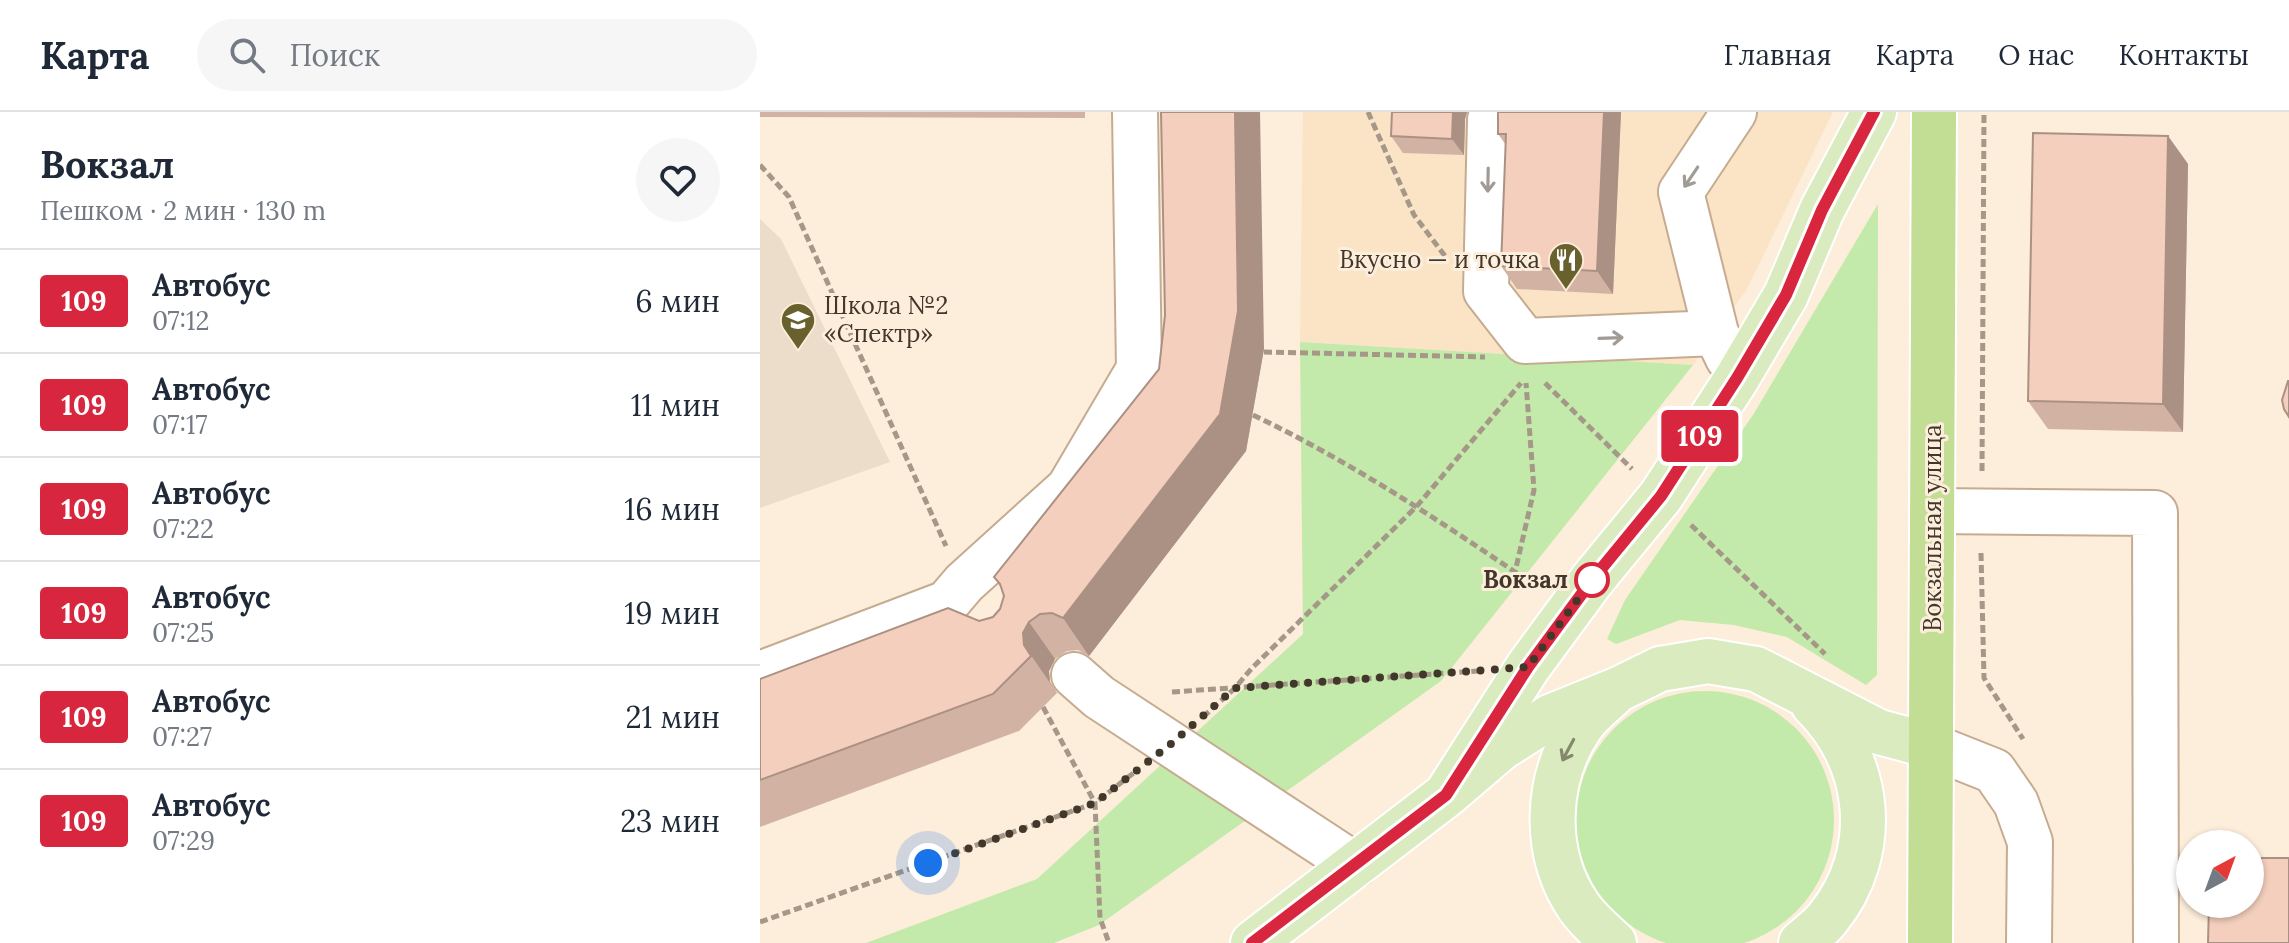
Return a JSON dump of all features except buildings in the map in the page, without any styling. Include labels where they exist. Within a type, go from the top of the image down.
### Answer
[{"type":"highway","name":"Вокзальная улица","points":[[1930,943],[1934,112]]},
{"type":"main road","points":[[1446,795],[1528,667],[1592,580],[1661,496],[1737,378],[1786,295],[1822,210],[1874,112]]},
{"type":"main road","points":[[1253,943],[1446,795],[1501,748],[1550,717],[1660,669],[1708,661],[1756,669],[1879,732],[1930,765]]},
{"type":"main road","points":[[1614,943],[1579,907],[1558,863],[1551,815],[1559,767],[1582,724],[1617,690]]},
{"type":"main road","points":[[1800,691],[1830,721],[1852,758],[1863,799],[1862,842],[1850,883],[1828,919],[1801,943]]},
{"type":"lane","points":[[760,674],[963,602],[1069,488],[1139,369],[1135,112]]},
{"type":"lane","points":[[1505,112],[1490,120],[1486,291],[1525,341],[1716,333]]},
{"type":"lane","points":[[1734,112],[1681,192],[1716,333],[1737,378]]},
{"type":"lane","points":[[1933,511],[2155,513],[2156,943]]},
{"type":"lane","points":[[1087,686],[1355,865]]},
{"type":"lane","points":[[1930,765],[1994,771],[2016,803],[2030,842],[2029,943]]},
{"type":"path","points":[[760,165],[789,197],[963,602]]},
{"type":"path","points":[[1264,352],[1491,357]]},
{"type":"path","points":[[760,922],[1095,803],[1172,743],[1235,688],[1417,506],[1526,378],[1534,490],[1515,572],[1417,506],[1298,437],[1253,415]]},
{"type":"path","points":[[1087,686],[1235,688],[1528,667]]},
{"type":"path","points":[[1043,707],[1095,803],[1100,918],[1109,943]]},
{"type":"shaded area","points":[[1303,112],[1833,112],[1747,289],[1693,365],[1300,342]]},
{"type":"shaded area","name":"Школа №2 «Спектр»","points":[[760,219],[781,239],[890,462],[760,508]]},
{"type":"green space","points":[[1878,204],[1877,675],[1866,685],[1787,637],[1734,625],[1680,620],[1616,644],[1607,639],[1625,600],[1753,415]]},
{"type":"green space","points":[[1300,342],[1693,365],[1441,681],[1099,925],[1054,943],[866,943],[1037,879],[1303,634]]},
{"type":"green space","points":[[1680,693],[1730,693],[1766,706],[1787,720],[1805,738],[1819,759],[1833,807],[1832,845],[1812,892],[1787,920],[1766,934],[1739,944],[1671,944],[1644,934],[1623,920],[1605,902],[1591,881],[1578,845],[1578,795],[1598,748],[1633,713]]},
{"type":"bus line","name":"109","points":[[1252,943],[1446,795],[1528,667],[1592,580],[1661,496],[1737,378],[1786,295],[1822,210],[1874,112]]},
{"type":"place","name":"Вкусно — и точка","points":[[1566,291]]},
{"type":"place","name":"Школа №2 «Спектр»","points":[[798,351]]},
{"type":"place","name":"Вокзал","points":[[1592,580]]},
{"type":"route","points":[[928,863],[1095,803],[1172,743],[1235,688],[1528,667],[1592,580]]}]
